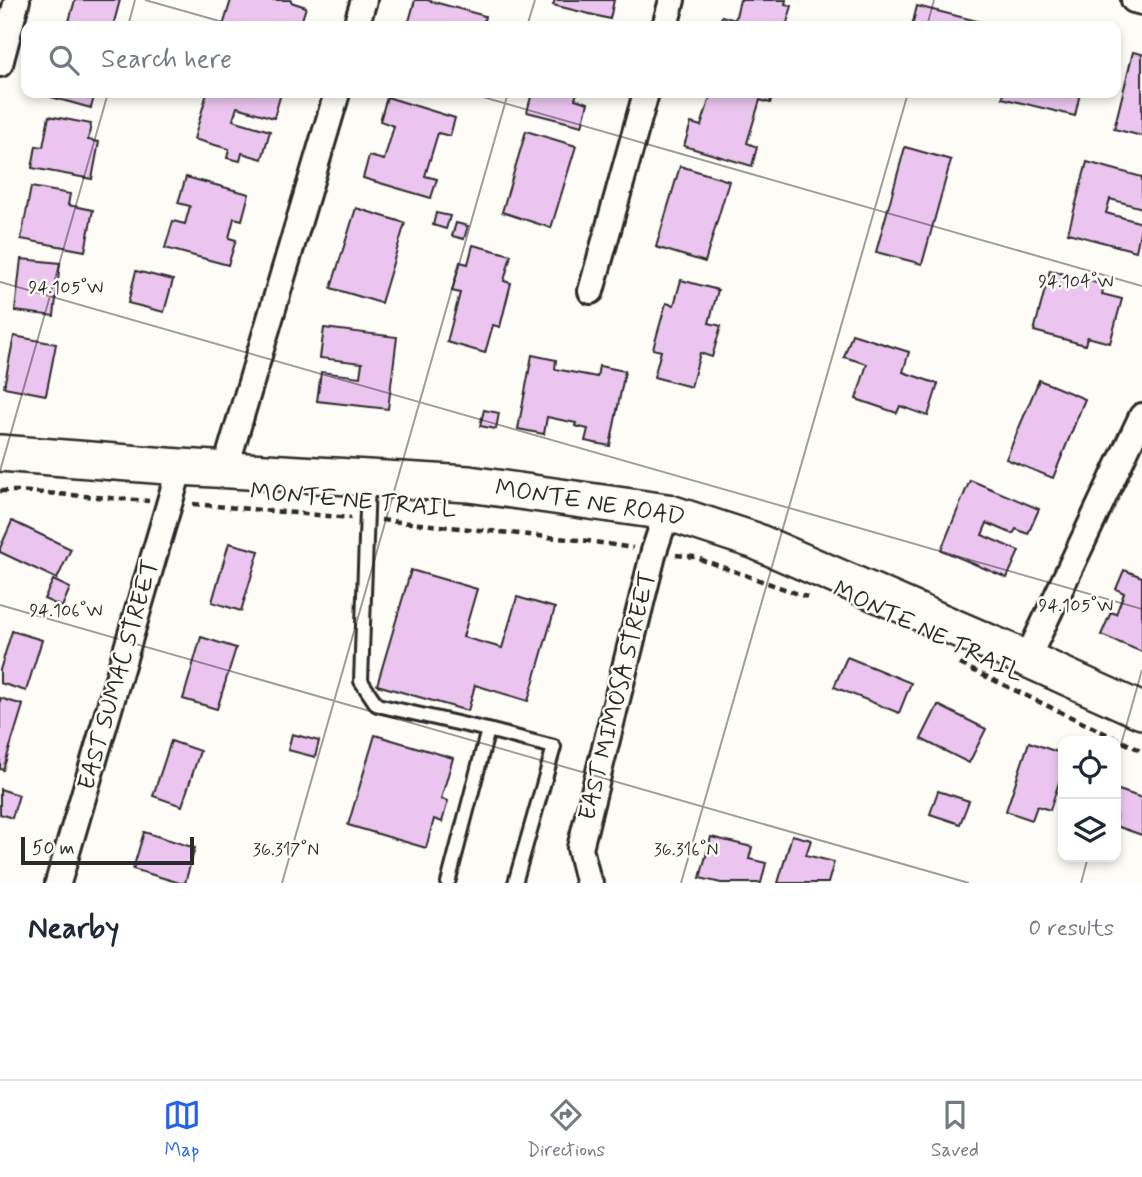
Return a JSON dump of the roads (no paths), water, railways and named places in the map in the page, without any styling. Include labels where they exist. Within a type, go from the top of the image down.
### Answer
[{"type":"street","points":[[0,64],[17,0]]},
{"type":"street","points":[[358,21],[364,0]]},
{"type":"street","points":[[666,21],[672,0]]},
{"type":"street","points":[[1134,0],[1142,2]]},
{"type":"street","points":[[225,470],[336,98]]},
{"type":"street","points":[[591,291],[645,98]]},
{"type":"street","points":[[1027,659],[1142,416]]},
{"type":"street","name":"MONTE NE ROAD","points":[[0,453],[225,470],[469,484],[667,512],[752,540],[1142,711]]},
{"type":"street","name":"EAST SUMAC STREET","points":[[58,883],[180,467]]},
{"type":"street","name":"EAST MIMOSA STREET","points":[[586,882],[580,848],[654,551],[667,512]]},
{"type":"lane","points":[[368,478],[361,681],[377,705],[554,747],[515,883]]},
{"type":"lane","points":[[448,883],[488,730]]}]
